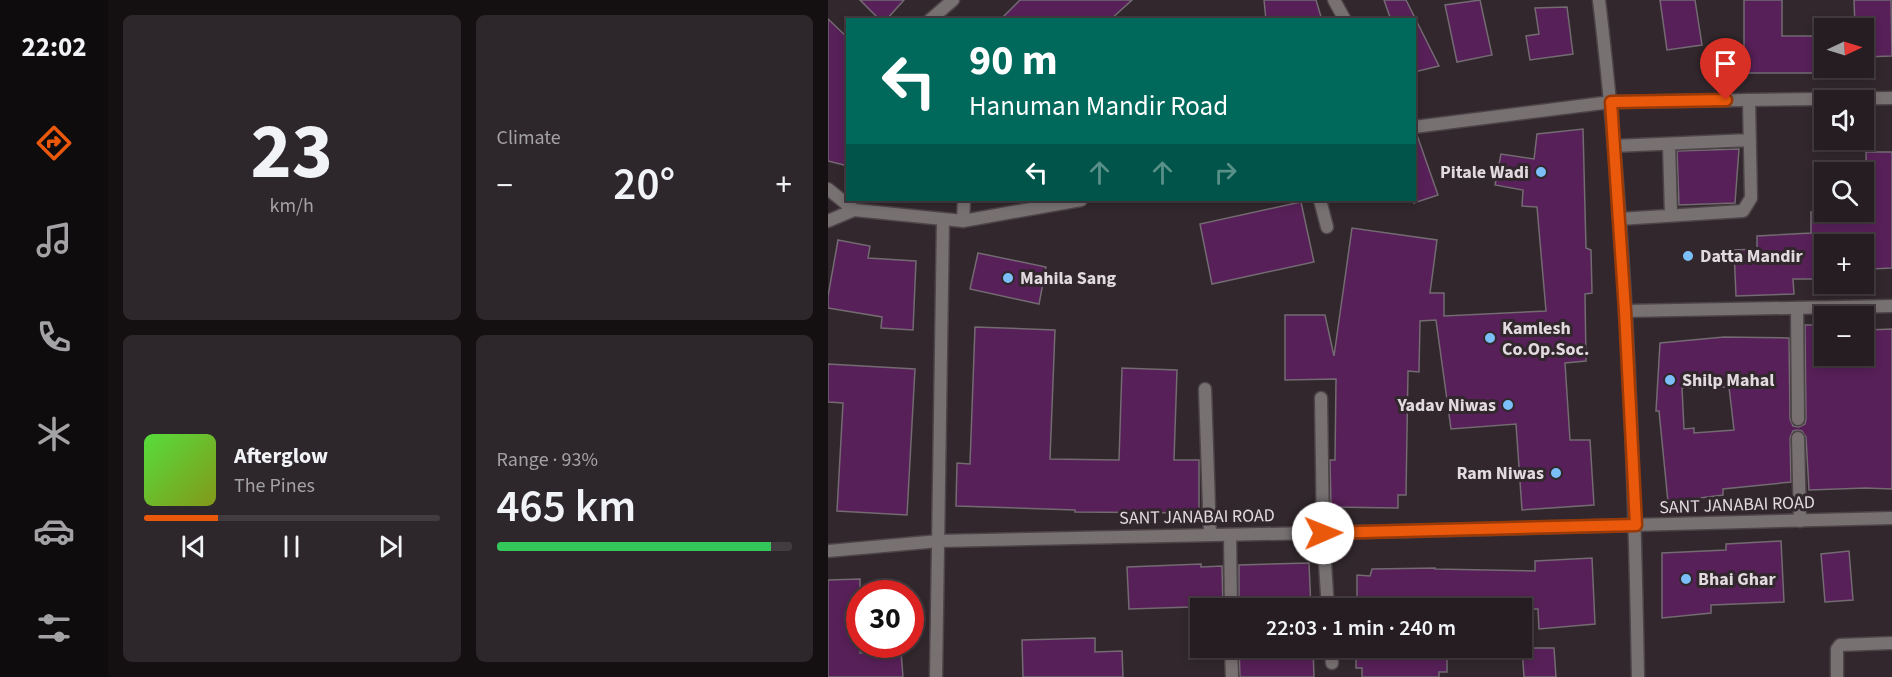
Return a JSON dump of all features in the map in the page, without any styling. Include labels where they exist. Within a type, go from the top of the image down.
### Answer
[{"type":"street","points":[[932,18],[953,0]]},
{"type":"street","points":[[1334,0],[1345,18]]},
{"type":"street","points":[[1599,0],[1611,102],[1625,311],[1636,525],[1638,677]]},
{"type":"street","points":[[1416,128],[1611,102],[1892,98]]},
{"type":"street","points":[[1619,219],[1743,211],[1751,198],[1749,100]]},
{"type":"street","points":[[1614,146],[1750,141]]},
{"type":"street","points":[[1669,144],[1671,215]]},
{"type":"street","points":[[828,189],[854,210]]},
{"type":"street","points":[[963,221],[964,201]]},
{"type":"street","points":[[828,221],[854,210],[943,221],[963,221],[1074,201]]},
{"type":"street","points":[[1320,201],[1326,227]]},
{"type":"street","points":[[936,677],[943,221]]},
{"type":"street","points":[[1625,311],[1892,306]]},
{"type":"street","points":[[1797,308],[1798,419]]},
{"type":"street","points":[[1205,389],[1210,535]]},
{"type":"street","points":[[1321,398],[1323,533],[1327,598]]},
{"type":"street","points":[[1798,438],[1800,521]]},
{"type":"street","name":"SANT JANABAI ROAD","points":[[828,551],[939,541],[1892,518]]},
{"type":"street","points":[[1230,535],[1231,598]]},
{"type":"street","points":[[1837,677],[1836,649],[1840,645],[1892,643]]},
{"type":"street","points":[[1232,658],[1232,677]]},
{"type":"street","points":[[1332,658],[1332,663]]},
{"type":"building","points":[[860,0],[904,0],[888,18],[878,18]]},
{"type":"building","points":[[1020,0],[1132,0],[1112,18],[1002,18]]},
{"type":"building","points":[[1264,0],[1316,0],[1321,18],[1266,18]]},
{"type":"building","points":[[1384,0],[1406,0],[1415,18],[1390,18]]},
{"type":"building","points":[[1480,0],[1492,55],[1457,62],[1445,5]]},
{"type":"building","points":[[1660,0],[1695,0],[1702,45],[1667,50]]},
{"type":"building","points":[[1744,0],[1782,0],[1782,36],[1814,36],[1814,73],[1744,73]]},
{"type":"building","points":[[1854,0],[1891,0],[1892,56],[1874,57],[1874,18],[1855,18]]},
{"type":"building","points":[[1567,7],[1573,54],[1530,60],[1526,36],[1539,34],[1535,8]]},
{"type":"building","points":[[828,19],[846,36],[846,166],[828,161]]},
{"type":"building","points":[[1416,20],[1439,66],[1416,72]]},
{"type":"building","points":[[1583,129],[1586,248],[1591,250],[1592,293],[1585,294],[1586,361],[1565,363],[1570,440],[1590,440],[1594,505],[1522,510],[1516,424],[1451,429],[1436,320],[1420,321],[1419,372],[1408,371],[1406,495],[1398,495],[1398,508],[1331,507],[1330,460],[1335,460],[1336,379],[1285,380],[1285,315],[1325,315],[1334,356],[1352,228],[1437,240],[1430,293],[1444,293],[1444,316],[1546,311],[1537,207],[1522,206],[1523,190],[1495,185],[1501,154],[1534,159],[1537,134]]},
{"type":"building","points":[[1417,135],[1438,195],[1414,203],[1416,201]]},
{"type":"building","points":[[1739,149],[1735,203],[1679,205],[1677,151]]},
{"type":"building","points":[[1866,152],[1892,152],[1892,268],[1874,269],[1874,234],[1814,234],[1814,279],[1793,279],[1794,294],[1736,296],[1734,250],[1757,249],[1757,236],[1811,233],[1811,212],[1814,212],[1814,222],[1874,222],[1874,162],[1866,162]]},
{"type":"building","points":[[1301,202],[1314,262],[1212,284],[1200,224]]},
{"type":"building","points":[[838,240],[870,246],[868,258],[916,261],[913,330],[881,328],[882,317],[828,308]]},
{"type":"building","name":"Mahila Sang","points":[[978,253],[1046,267],[1039,304],[970,289]]},
{"type":"building","points":[[1805,325],[1814,325],[1814,366],[1874,366],[1874,330],[1892,329],[1892,489],[1809,490],[1806,437],[1802,431],[1797,430],[1793,431],[1790,438],[1791,482],[1723,489],[1723,495],[1668,502],[1659,411],[1656,411],[1660,343],[1724,337],[1789,338],[1790,419],[1793,426],[1799,427],[1805,424]],"holes":[[[1729,387],[1734,430],[1694,433],[1694,428],[1684,429],[1682,388]]]},
{"type":"building","points":[[975,327],[1055,330],[1050,459],[1119,460],[1122,368],[1177,370],[1174,460],[1199,460],[1199,513],[1075,512],[1075,510],[956,506],[957,463],[970,464]]},
{"type":"building","points":[[828,364],[915,369],[907,515],[837,511],[843,403],[828,402]]},
{"type":"building","points":[[1781,541],[1784,602],[1711,605],[1711,613],[1662,618],[1662,553],[1726,550],[1726,544]]},
{"type":"building","points":[[1849,551],[1853,600],[1825,602],[1821,554]]},
{"type":"building","points":[[1592,558],[1595,624],[1539,629],[1538,609],[1532,609],[1532,598],[1357,598],[1357,575],[1370,576],[1372,569],[1535,571],[1535,561]]},
{"type":"building","points":[[1309,563],[1311,598],[1239,598],[1239,565]]},
{"type":"building","points":[[1201,564],[1201,567],[1222,566],[1223,598],[1190,598],[1190,607],[1129,609],[1127,567]]},
{"type":"building","points":[[860,579],[846,580],[846,658],[902,658],[903,677],[828,677],[828,580]]},
{"type":"building","points":[[1095,638],[1095,652],[1122,651],[1123,677],[1023,677],[1022,640]]},
{"type":"building","points":[[1532,648],[1554,648],[1556,677],[1524,677],[1523,658],[1532,658]]},
{"type":"building","points":[[1239,658],[1313,658],[1314,677],[1240,677]]},
{"type":"building","points":[[1356,658],[1447,658],[1447,672],[1439,672],[1439,677],[1362,677],[1362,668],[1356,668]]},
{"type":"place","name":"Pitale Wadi","points":[[1541,172]]},
{"type":"place","name":"Datta Mandir","points":[[1688,256]]},
{"type":"place","name":"Mahila Sang","points":[[1008,278]]},
{"type":"place","name":"Kamlesh Co.Op.Soc.","points":[[1490,338]]},
{"type":"place","name":"Shilp Mahal","points":[[1670,380]]},
{"type":"place","name":"Yadav Niwas","points":[[1508,405]]},
{"type":"place","name":"Ram Niwas","points":[[1556,473]]},
{"type":"place","name":"Bhai Ghar","points":[[1686,579]]},
{"type":"route","points":[[1323,533],[1636,525],[1611,102],[1726,100]]}]
